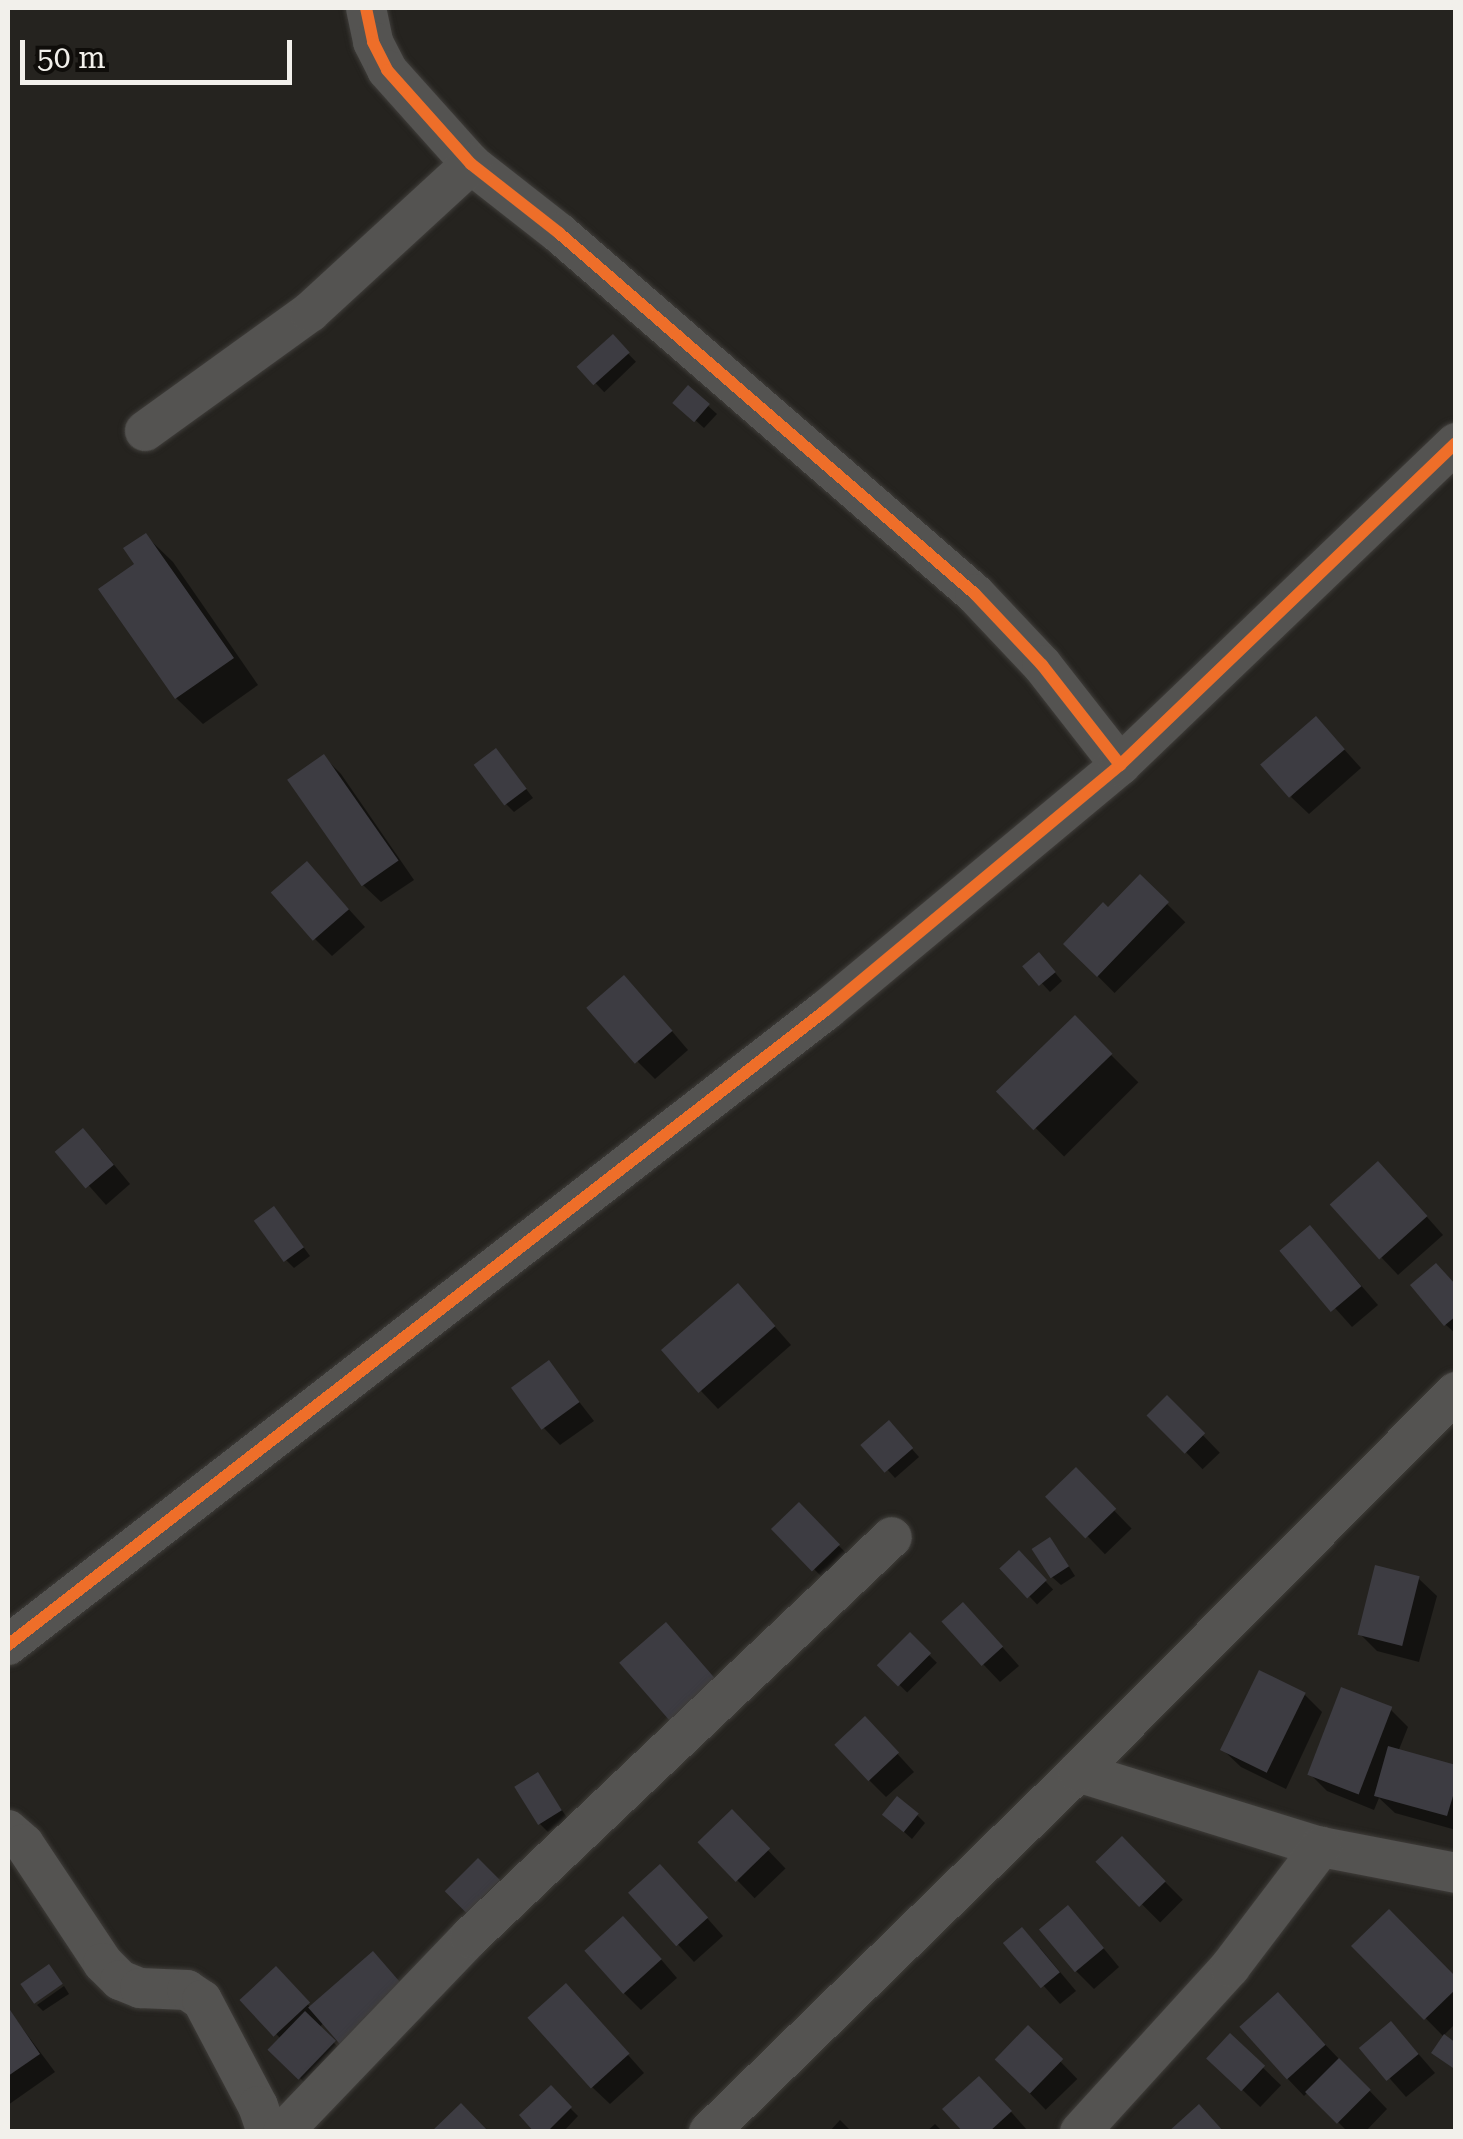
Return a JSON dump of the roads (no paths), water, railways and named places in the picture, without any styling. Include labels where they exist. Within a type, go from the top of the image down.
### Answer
[{"type":"street","points":[[366,8],[373,42],[387,70],[471,164],[559,233],[975,594],[1042,665],[1120,766]]},
{"type":"street","points":[[145,431],[310,312],[471,164]]},
{"type":"street","points":[[8,1645],[826,1010],[1120,766],[1456,442]]},
{"type":"street","points":[[709,2132],[1449,1407]]},
{"type":"street","points":[[283,2132],[470,1938],[892,1537]]},
{"type":"street","points":[[1078,1772],[1321,1848],[1456,1874]]},
{"type":"street","points":[[8,1830],[24,1844],[103,1963],[120,1980],[140,1988],[187,1990],[202,2000],[258,2106],[266,2132]]},
{"type":"street","points":[[1080,2132],[1230,1967],[1321,1848]]}]
